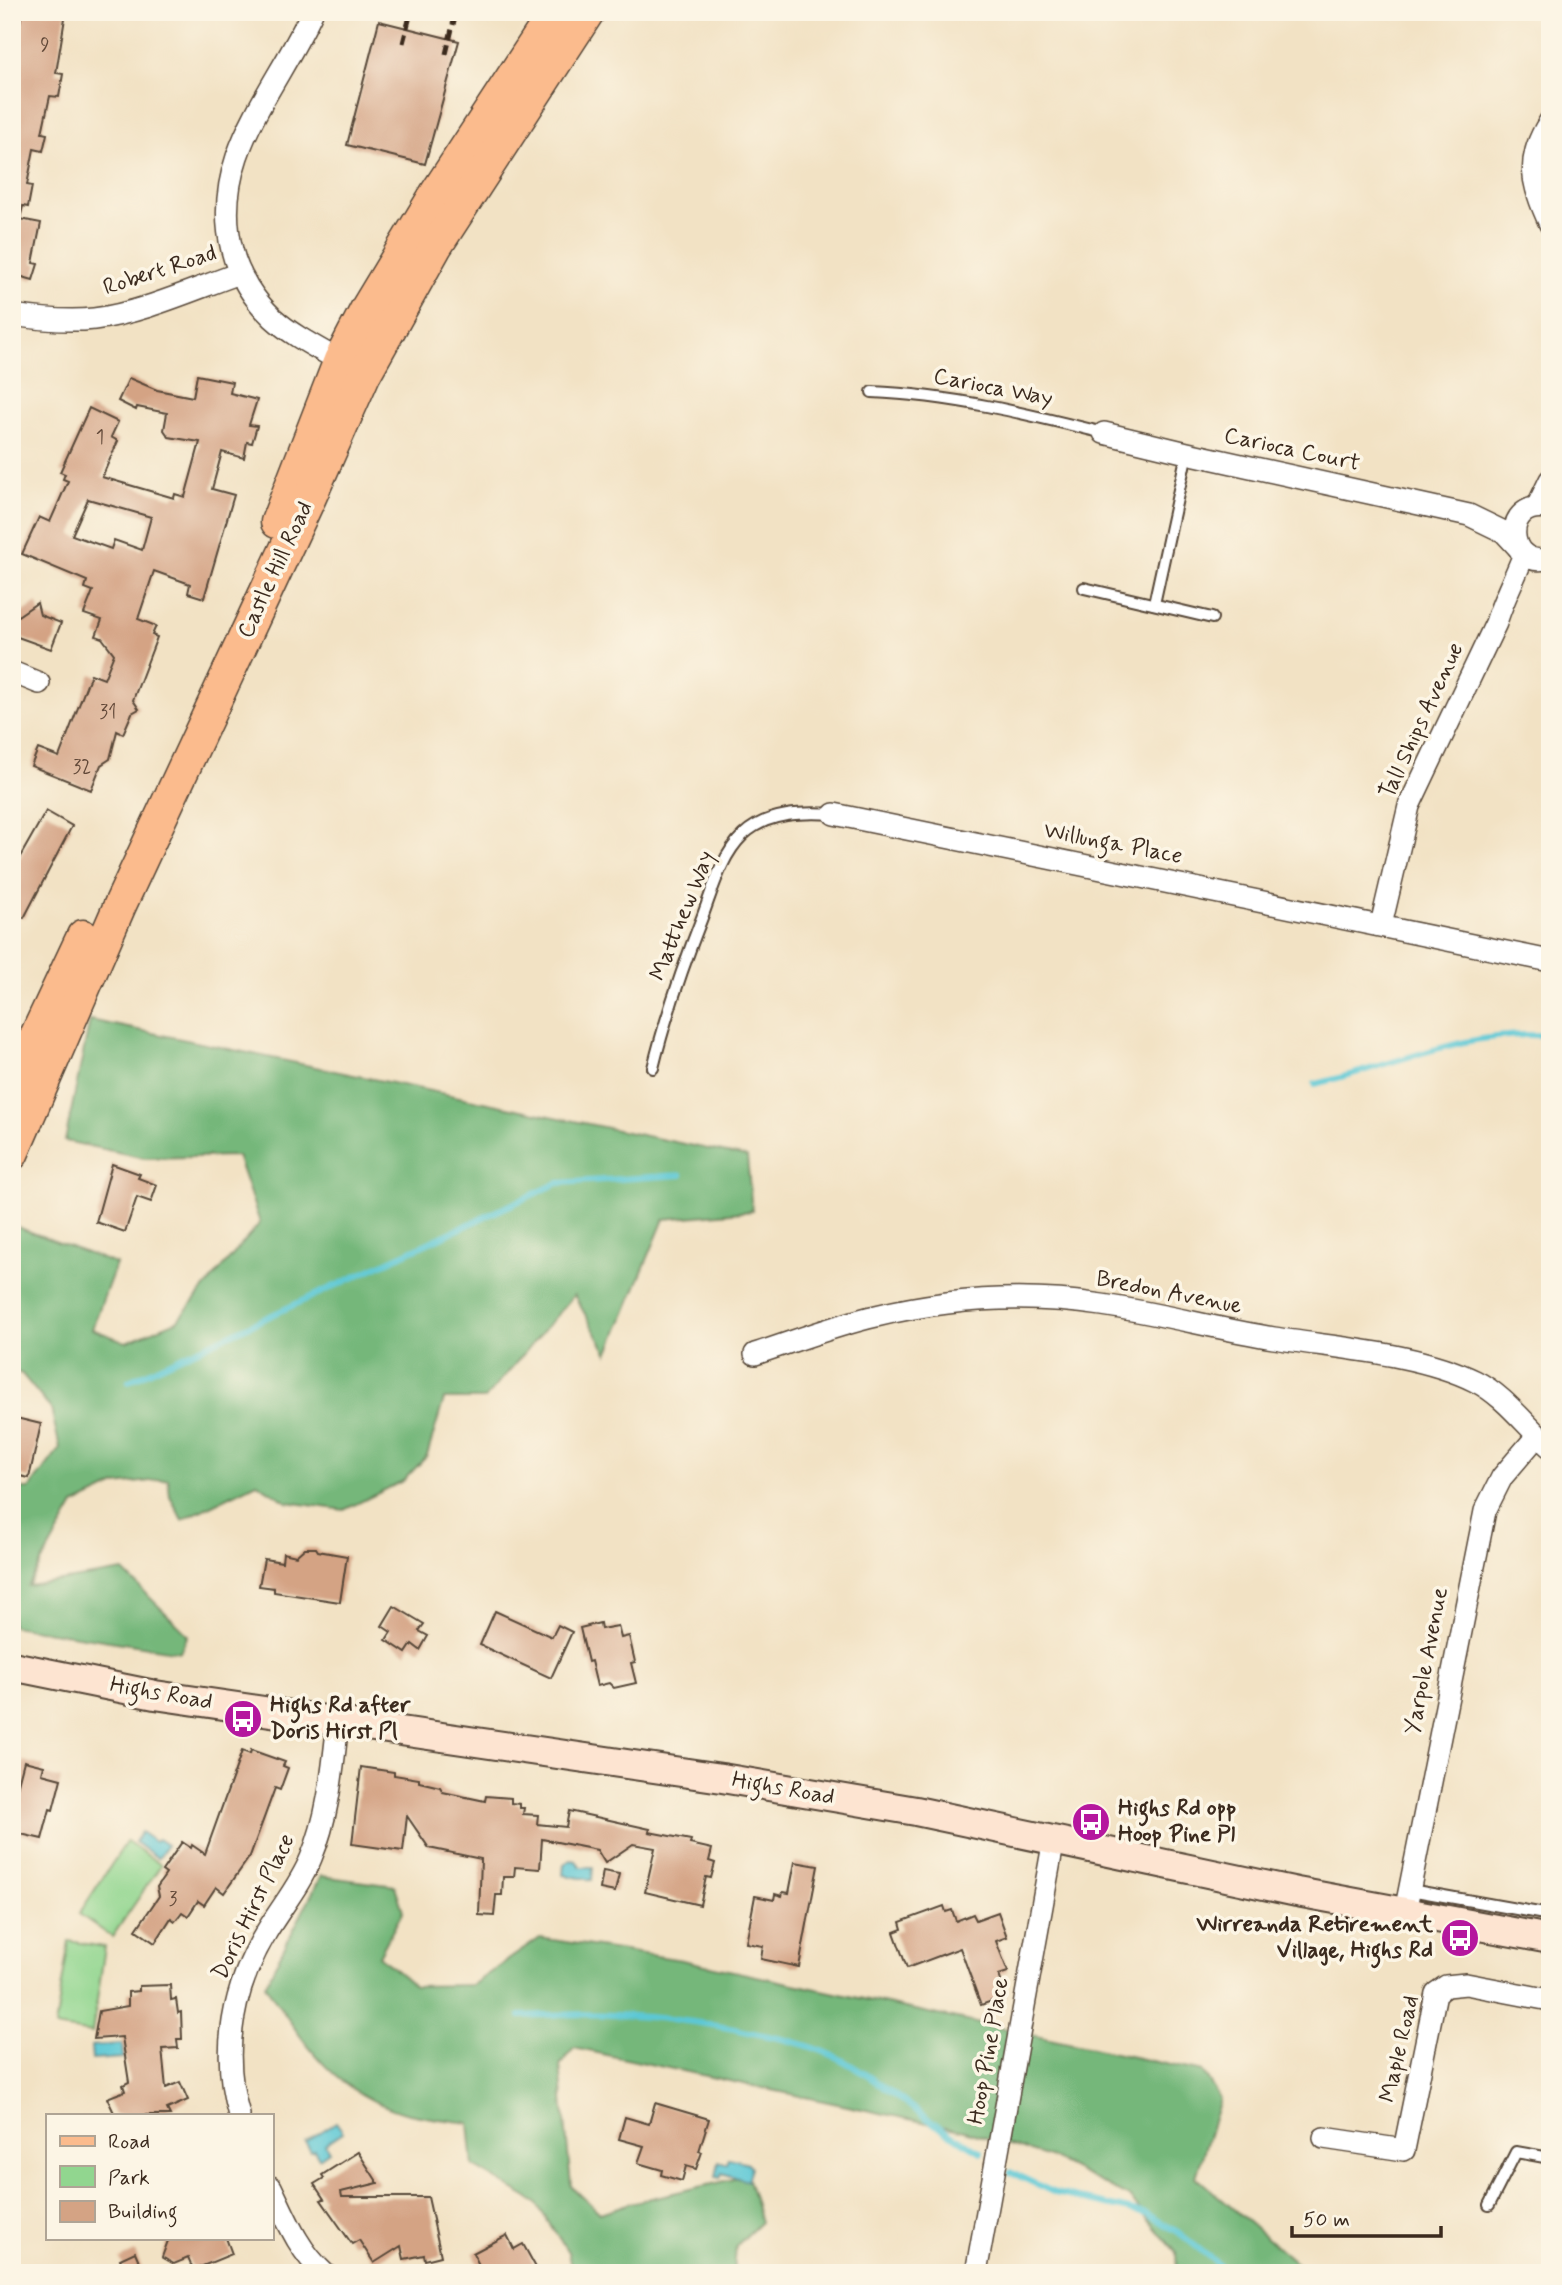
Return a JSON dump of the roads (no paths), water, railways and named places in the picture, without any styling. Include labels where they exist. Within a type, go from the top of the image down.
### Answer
[{"type":"main road","name":"Castle Hill Road","points":[[12,1087],[352,368],[402,247],[555,12]]},
{"type":"main road","name":"Castle Hill Road","points":[[12,1154],[120,905],[310,497],[352,368],[589,12]]},
{"type":"street","points":[[312,12],[300,39],[244,139],[230,174],[227,222],[240,273],[260,303],[287,329],[352,368]]},
{"type":"street","points":[[1550,121],[1537,144],[1532,174],[1539,201],[1550,223]]},
{"type":"street","name":"Robert Road","points":[[12,314],[64,321],[95,319],[127,312],[240,273]]},
{"type":"street","name":"Carioca Court","points":[[1104,432],[1469,515],[1504,532],[1534,554]]},
{"type":"street","name":"Tall Ships Avenue","points":[[1381,925],[1409,806],[1496,624],[1503,599],[1517,574],[1534,554],[1514,536],[1515,526],[1519,516],[1538,508],[1550,480]]},
{"type":"street","name":"Carioca Court","points":[[1469,515],[1514,515],[1538,508]]},
{"type":"street","points":[[12,673],[40,682]]},
{"type":"street","name":"Willunga Place","points":[[834,814],[1550,961]]},
{"type":"street","name":"Bredon Avenue","points":[[755,1354],[874,1316],[931,1305],[986,1299],[1047,1299],[1092,1304],[1234,1332],[1390,1356],[1439,1367],[1477,1381],[1506,1404],[1543,1441]]},
{"type":"street","name":"Yarpole Avenue","points":[[1407,1901],[1476,1545],[1485,1511],[1502,1477],[1543,1441]]},
{"type":"street","name":"Highs Road","points":[[12,1666],[155,1695],[722,1778],[916,1811],[1297,1892],[1407,1901],[1550,1939]]},
{"type":"street","name":"Doris Hirst Place","points":[[239,2114],[231,2090],[228,2057],[240,1992],[267,1932],[300,1881],[312,1856],[321,1827],[338,1722]]},
{"type":"street","name":"Hoop Pine Place","points":[[976,2273],[1054,1839]]},
{"type":"street","name":"Maple Road","points":[[1324,2138],[1404,2150],[1436,1993],[1446,1986],[1466,1984],[1550,2000]]},
{"type":"street","points":[[273,2192],[294,2235],[312,2262],[324,2273]]},
{"type":"lane","name":"Carioca Way","points":[[872,392],[910,394],[984,405],[1104,432]]},
{"type":"lane","points":[[1154,604],[1187,453]]},
{"type":"lane","points":[[1084,588],[1213,618]]},
{"type":"lane","name":"Matthew Way","points":[[653,1068],[666,1015],[716,879],[728,854],[743,835],[759,823],[795,814],[834,814]]},
{"type":"lane","points":[[1407,1901],[1550,1915]]},
{"type":"lane","points":[[1489,2205],[1516,2152],[1550,2158]]},
{"type":"water","points":[[141,1832],[155,1842],[158,1839],[167,1845],[158,1858],[135,1842]]},
{"type":"water","points":[[570,1860],[576,1861],[581,1867],[593,1867],[592,1880],[563,1875],[564,1864]]},
{"type":"water","points":[[122,2044],[123,2058],[92,2060],[91,2046]]},
{"type":"water","points":[[336,2122],[343,2132],[325,2144],[329,2151],[319,2158],[305,2142]]},
{"type":"water","points":[[729,2158],[748,2163],[751,2167],[747,2181],[722,2173],[720,2178],[716,2177],[719,2162],[727,2164]]},
{"type":"waterway","points":[[1315,1084],[1461,1043],[1520,1035],[1550,1036]]},
{"type":"waterway","points":[[129,1381],[558,1183],[681,1175]]},
{"type":"waterway","points":[[521,2016],[581,2014],[670,2019],[729,2028],[800,2044],[830,2054],[853,2066],[936,2125],[981,2152]]},
{"type":"waterway","points":[[1010,2172],[1055,2193],[1147,2214],[1178,2232],[1229,2273]]},
{"type":"railway","points":[[403,43],[411,12]]},
{"type":"railway","points":[[446,54],[456,12]]},
{"type":"place","name":"Highs Rd after Doris Hirst Pl","points":[[243,1719]]},
{"type":"place","name":"Highs Rd opp Hoop Pine Pl","points":[[1091,1822]]},
{"type":"place","name":"Wirreanda Retirement Village, Highs Rd","points":[[1460,1938]]}]
